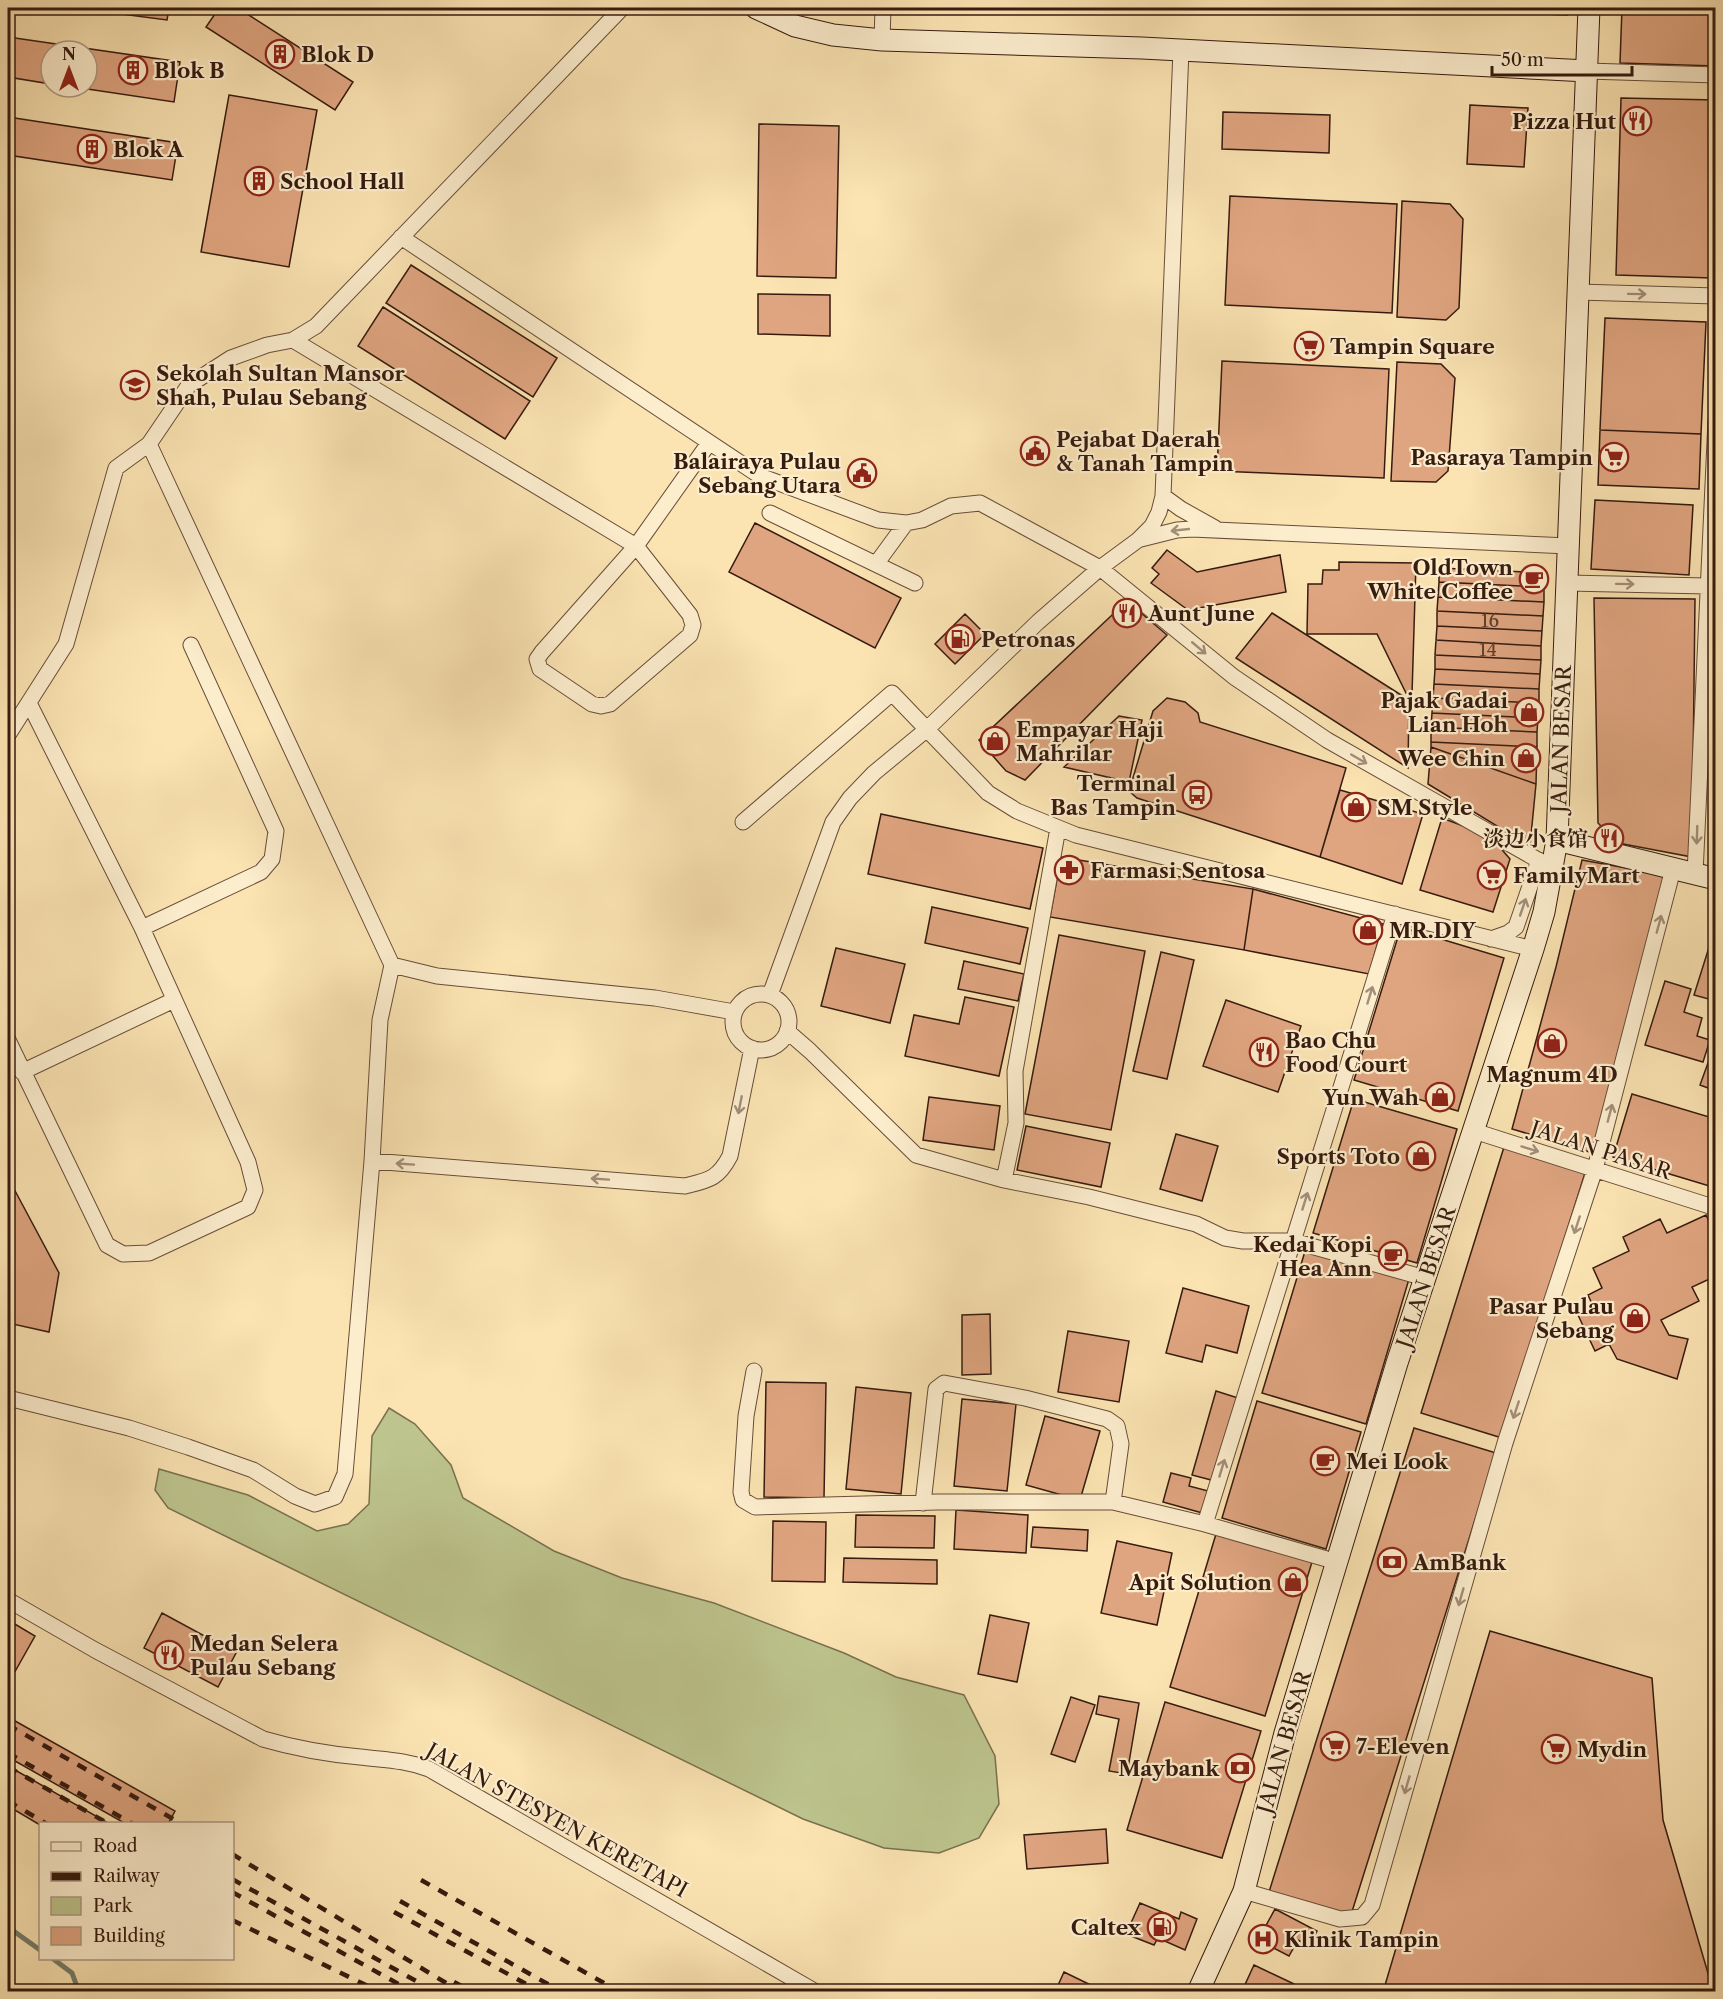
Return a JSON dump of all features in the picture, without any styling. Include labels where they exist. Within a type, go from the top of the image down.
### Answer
[{"type":"street","points":[[8,735],[66,644],[116,468],[149,444],[189,385],[231,358],[267,345],[293,340],[316,326],[622,8]]},
{"type":"street","points":[[756,8],[795,26],[833,35],[882,40],[1181,50],[1587,71],[1716,75]]},
{"type":"street","points":[[882,40],[883,8]]},
{"type":"street","name":"JALAN BESAR","points":[[1198,1992],[1244,1891],[1285,1733],[1397,1363],[1544,912],[1546,864],[1557,840],[1589,8]]},
{"type":"street","points":[[770,995],[833,822],[850,798],[874,773],[926,730],[1038,622],[1100,568],[1138,540],[1152,526],[1159,512],[1163,496],[1181,50]]},
{"type":"street","points":[[401,237],[760,476],[878,520],[906,523],[922,520],[951,506],[980,503],[1100,568],[1234,678],[1327,740],[1546,864],[1516,927],[1508,933],[1491,939]]},
{"type":"street","points":[[1578,292],[1716,296]]},
{"type":"street","points":[[293,340],[636,546],[690,615],[693,625],[690,635],[610,704],[601,706],[591,704],[540,669],[537,659],[636,546],[709,443]]},
{"type":"street","points":[[1557,840],[1705,876],[1707,586],[1716,420]]},
{"type":"street","points":[[8,1398],[129,1428],[188,1447],[253,1470],[295,1496],[315,1504],[335,1497],[345,1474],[372,1161],[380,1020],[392,964],[149,444]]},
{"type":"street","points":[[1163,496],[1181,509],[1223,532]]},
{"type":"street","points":[[770,513],[915,583]]},
{"type":"street","points":[[876,564],[906,523]]},
{"type":"street","points":[[1138,540],[1177,530],[1568,546]]},
{"type":"street","points":[[1567,582],[1707,586]]},
{"type":"street","points":[[142,928],[261,872],[272,860],[276,831],[191,645]]},
{"type":"street","points":[[743,822],[892,693],[988,793],[1017,811],[1058,828],[1076,835],[1533,949]]},
{"type":"street","points":[[8,1040],[107,1245],[123,1254],[148,1252],[248,1207],[255,1190],[248,1162],[142,928],[29,703]]},
{"type":"street","points":[[1004,1180],[1016,1124],[1015,1071],[1058,828]]},
{"type":"street","points":[[1244,1891],[1340,1919],[1362,1917],[1372,1905],[1505,1443],[1595,1169],[1673,869]]},
{"type":"street","points":[[1205,1524],[1395,914]]},
{"type":"street","points":[[392,964],[437,976],[655,998],[734,1012]]},
{"type":"street","points":[[762,994],[770,995],[784,1006],[789,1022],[787,1031],[783,1039],[769,1048],[752,1048],[744,1044],[734,1030],[734,1012],[745,999],[762,994]]},
{"type":"street","points":[[22,1072],[174,1000]]},
{"type":"street","points":[[787,1031],[916,1155],[1004,1180],[1089,1197],[1196,1224],[1225,1238],[1243,1241],[1293,1241],[1425,1278]]},
{"type":"street","points":[[372,1161],[685,1186],[712,1180],[724,1168],[730,1156],[752,1048]]},
{"type":"street","name":"JALAN PASAR","points":[[1474,1131],[1716,1208]]},
{"type":"street","points":[[754,1371],[746,1416],[741,1492],[743,1500],[755,1507],[1113,1502],[1205,1524],[1337,1562]]},
{"type":"street","points":[[923,1503],[936,1389],[944,1383],[1025,1398],[1107,1419],[1117,1426],[1121,1444],[1113,1502]]},
{"type":"street","name":"JALAN STESYEN KERETAPI","points":[[8,1600],[95,1650],[263,1739],[288,1746],[358,1757],[411,1762],[429,1769],[816,1992]]},
{"type":"green space","points":[[389,1408],[415,1424],[451,1465],[463,1498],[554,1551],[622,1578],[714,1603],[844,1653],[896,1677],[964,1695],[995,1756],[999,1804],[979,1838],[939,1853],[884,1848],[803,1819],[168,1508],[155,1490],[159,1469],[248,1495],[317,1531],[348,1524],[369,1504],[372,1436]]},
{"type":"building","points":[[75,8],[169,8],[167,20]]},
{"type":"building","name":"Blok D","points":[[219,8],[238,8],[353,82],[335,110],[206,27]]},
{"type":"building","points":[[1492,8],[1567,8],[1567,15],[1491,12]]},
{"type":"building","points":[[1622,8],[1716,8],[1716,66],[1620,63]]},
{"type":"building","name":"Blok B","points":[[8,37],[39,42],[39,82],[8,77]]},
{"type":"building","name":"Blok B","points":[[99,50],[180,62],[174,102],[99,91]]},
{"type":"building","name":"School Hall","points":[[229,95],[317,110],[289,267],[201,252]]},
{"type":"building","points":[[1621,98],[1716,100],[1712,278],[1616,275]]},
{"type":"building","points":[[1470,105],[1528,108],[1524,167],[1467,164]]},
{"type":"building","points":[[1223,112],[1330,115],[1329,153],[1222,149]]},
{"type":"building","name":"Blok A","points":[[8,117],[178,143],[172,180],[8,155]]},
{"type":"building","points":[[759,124],[839,126],[836,278],[757,276]]},
{"type":"building","points":[[1230,196],[1397,204],[1392,313],[1225,305]]},
{"type":"building","points":[[1402,201],[1450,204],[1463,219],[1459,308],[1446,320],[1397,317]]},
{"type":"building","points":[[411,265],[557,358],[533,397],[386,303]]},
{"type":"building","points":[[758,294],[830,295],[830,336],[758,334]]},
{"type":"building","points":[[383,307],[530,401],[505,439],[358,346]]},
{"type":"building","points":[[1605,318],[1706,322],[1701,434],[1600,430]]},
{"type":"building","points":[[1222,361],[1389,369],[1384,478],[1217,471]]},
{"type":"building","points":[[1397,362],[1441,364],[1455,378],[1448,471],[1436,482],[1391,481]]},
{"type":"building","points":[[1600,430],[1701,434],[1699,489],[1598,485]]},
{"type":"building","points":[[1595,500],[1693,505],[1689,575],[1591,569]]},
{"type":"building","points":[[755,523],[901,598],[875,648],[729,572]]},
{"type":"building","points":[[1167,550],[1197,572],[1280,555],[1286,592],[1188,610],[1151,583],[1159,574],[1152,568]]},
{"type":"building","points":[[1339,562],[1416,563],[1412,694],[1406,693],[1377,634],[1307,634],[1308,584],[1322,584],[1323,570],[1339,570]]},
{"type":"building","points":[[1439,568],[1545,573],[1544,587],[1439,582]]},
{"type":"building","points":[[1439,582],[1544,587],[1544,602],[1438,597]]},
{"type":"building","points":[[1438,597],[1544,602],[1543,616],[1437,611]]},
{"type":"building","points":[[1594,598],[1695,599],[1692,857],[1618,843],[1598,823]]},
{"type":"building","points":[[1127,601],[1167,635],[1025,780],[1006,771],[979,740]]},
{"type":"building","points":[[1437,611],[1543,616],[1542,631],[1437,626]]},
{"type":"building","points":[[1272,613],[1409,700],[1408,768],[1236,658]]},
{"type":"building","name":"Petronas","points":[[965,614],[985,634],[955,664],[935,644]]},
{"type":"building","points":[[1437,626],[1542,631],[1541,646],[1436,640]]},
{"type":"building","points":[[1436,640],[1541,646],[1541,660],[1435,655]]},
{"type":"building","points":[[1435,655],[1541,660],[1540,674],[1435,669]]},
{"type":"building","points":[[1435,669],[1540,674],[1539,689],[1434,684]]},
{"type":"building","points":[[1434,684],[1539,689],[1539,703],[1433,698]]},
{"type":"building","points":[[1167,698],[1185,702],[1198,713],[1200,722],[1346,768],[1320,857],[1137,798],[1129,791],[1153,711]]},
{"type":"building","points":[[1433,698],[1539,703],[1538,718],[1432,713]]},
{"type":"building","points":[[1432,713],[1538,718],[1537,732],[1431,727]]},
{"type":"building","points":[[1119,716],[1142,720],[1129,782],[1064,767]]},
{"type":"building","points":[[1431,727],[1537,732],[1537,747],[1431,742]]},
{"type":"building","points":[[1431,742],[1537,747],[1536,784],[1431,747]]},
{"type":"building","points":[[1431,747],[1536,784],[1530,846],[1428,784]]},
{"type":"building","points":[[1340,790],[1423,814],[1402,884],[1320,857]]},
{"type":"building","points":[[881,814],[1043,848],[1030,909],[868,874]]},
{"type":"building","points":[[1442,818],[1490,836],[1510,859],[1493,912],[1420,890]]},
{"type":"building","points":[[1061,857],[1253,889],[1244,950],[1050,917]]},
{"type":"building","points":[[1582,860],[1665,875],[1593,1153],[1512,1129]]},
{"type":"building","points":[[1253,889],[1383,924],[1369,974],[1244,950]]},
{"type":"building","points":[[932,907],[1028,928],[1020,964],[925,943]]},
{"type":"building","points":[[1716,925],[1716,1001],[1694,995]]},
{"type":"building","points":[[1401,927],[1504,958],[1458,1111],[1354,1080]]},
{"type":"building","points":[[1059,935],[1145,951],[1111,1130],[1025,1114]]},
{"type":"building","points":[[836,948],[905,964],[890,1023],[821,1006]]},
{"type":"building","points":[[1161,952],[1194,960],[1167,1079],[1133,1071]]},
{"type":"building","points":[[964,961],[1024,974],[1018,1001],[958,989]]},
{"type":"building","points":[[1665,981],[1691,989],[1684,1012],[1702,1018],[1697,1036],[1710,1040],[1703,1062],[1645,1045]]},
{"type":"building","points":[[965,997],[1014,1007],[999,1076],[905,1056],[914,1015],[959,1024]]},
{"type":"building","points":[[1226,1000],[1301,1026],[1278,1092],[1203,1066]]},
{"type":"building","points":[[1712,1052],[1716,1053],[1716,1091],[1700,1085]]},
{"type":"building","points":[[1632,1094],[1716,1119],[1716,1188],[1613,1157]]},
{"type":"building","points":[[929,1097],[1000,1106],[994,1150],[923,1140]]},
{"type":"building","points":[[1354,1099],[1457,1129],[1417,1263],[1313,1233]]},
{"type":"building","points":[[1026,1126],[1110,1143],[1101,1187],[1017,1170]]},
{"type":"building","points":[[1176,1134],[1218,1146],[1202,1201],[1160,1189]]},
{"type":"building","points":[[1504,1147],[1585,1173],[1502,1438],[1421,1413]]},
{"type":"building","points":[[13,1187],[59,1273],[49,1332],[8,1323],[8,1191]]},
{"type":"building","points":[[1706,1215],[1716,1236],[1716,1276],[1692,1287],[1699,1301],[1661,1320],[1669,1335],[1688,1339],[1677,1379],[1617,1359],[1609,1344],[1595,1351],[1577,1313],[1593,1306],[1588,1295],[1602,1288],[1593,1268],[1629,1251],[1623,1237],[1660,1219],[1667,1233]]},
{"type":"building","points":[[1306,1248],[1409,1279],[1366,1424],[1262,1393]]},
{"type":"building","points":[[1183,1288],[1249,1306],[1237,1353],[1206,1345],[1202,1362],[1166,1353]]},
{"type":"building","points":[[990,1314],[991,1374],[962,1375],[962,1315]]},
{"type":"building","points":[[1068,1331],[1129,1341],[1119,1402],[1058,1392]]},
{"type":"building","points":[[766,1382],[826,1383],[824,1498],[764,1497]]},
{"type":"building","points":[[856,1387],[911,1393],[901,1494],[846,1489]]},
{"type":"building","points":[[1216,1391],[1238,1398],[1215,1481],[1192,1475]]},
{"type":"building","points":[[962,1399],[1016,1404],[1007,1491],[954,1486]]},
{"type":"building","points":[[1257,1401],[1361,1432],[1326,1549],[1222,1518]]},
{"type":"building","points":[[1045,1416],[1100,1431],[1080,1500],[1026,1485]]},
{"type":"building","points":[[1414,1428],[1496,1453],[1350,1918],[1269,1892]]},
{"type":"building","points":[[1171,1473],[1191,1478],[1189,1486],[1212,1492],[1206,1514],[1163,1502]]},
{"type":"building","points":[[956,1510],[1028,1515],[1026,1553],[954,1549]]},
{"type":"building","points":[[856,1515],[935,1516],[934,1548],[855,1547]]},
{"type":"building","points":[[773,1521],[826,1522],[825,1582],[772,1581]]},
{"type":"building","points":[[1033,1527],[1088,1530],[1087,1551],[1031,1547]]},
{"type":"building","points":[[1216,1534],[1312,1562],[1265,1716],[1170,1687]]},
{"type":"building","points":[[1117,1541],[1172,1553],[1157,1625],[1101,1613]]},
{"type":"building","points":[[844,1558],[937,1560],[937,1584],[843,1582]]},
{"type":"building","points":[[162,1613],[236,1653],[218,1687],[144,1648]]},
{"type":"building","points":[[990,1615],[1029,1623],[1017,1682],[978,1674]]},
{"type":"building","points":[[8,1620],[35,1636],[8,1684]]},
{"type":"building","name":"Mydin","points":[[1490,1631],[1652,1678],[1663,1820],[1710,1980],[1716,1992],[1383,1992]]},
{"type":"building","points":[[1099,1696],[1139,1703],[1127,1774],[1109,1771],[1119,1719],[1096,1714]]},
{"type":"building","points":[[1071,1697],[1095,1705],[1075,1762],[1051,1754]]},
{"type":"building","points":[[1165,1702],[1261,1731],[1222,1858],[1127,1830]]},
{"type":"building","points":[[8,1717],[175,1811],[169,1822],[122,1822],[8,1757]]},
{"type":"building","points":[[8,1766],[106,1822],[39,1822],[39,1824],[8,1806]]},
{"type":"building","points":[[1106,1829],[1108,1863],[1027,1869],[1024,1835]]},
{"type":"building","name":"Caltex","points":[[1140,1903],[1179,1919],[1181,1912],[1197,1919],[1185,1950],[1158,1938],[1154,1945],[1126,1934]]},
{"type":"building","points":[[1275,1909],[1317,1931],[1309,1946],[1298,1940],[1289,1956],[1258,1940]]},
{"type":"building","points":[[1254,1965],[1294,1984],[1291,1992],[1249,1992],[1243,1989]]},
{"type":"building","points":[[1064,1972],[1105,1992],[1055,1992]]},
{"type":"waterway","points":[[8,1927],[39,1949]]},
{"type":"waterway","points":[[55,1960],[72,1973],[79,1992]]},
{"type":"railway","points":[[8,1725],[178,1822]]},
{"type":"railway","points":[[8,1753],[129,1822]]},
{"type":"railway","points":[[8,1767],[105,1822]]},
{"type":"railway","points":[[8,1801],[44,1822]]},
{"type":"railway","points":[[234,1855],[461,1992]]},
{"type":"railway","points":[[234,1880],[436,1992]]},
{"type":"railway","points":[[421,1880],[620,1992]]},
{"type":"railway","points":[[234,1893],[413,1992]]},
{"type":"railway","points":[[400,1901],[562,1992]]},
{"type":"railway","points":[[394,1912],[541,1992]]},
{"type":"railway","points":[[234,1921],[380,1992]]},
{"type":"railway","points":[[454,1982],[473,1992]]},
{"type":"place","name":"Blok D","points":[[280,54]]},
{"type":"place","name":"Blok B","points":[[133,70]]},
{"type":"place","name":"Pizza Hut","points":[[1637,121]]},
{"type":"place","name":"Blok A","points":[[92,149]]},
{"type":"place","name":"School Hall","points":[[259,181]]},
{"type":"place","name":"Tampin Square","points":[[1309,346]]},
{"type":"place","name":"Sekolah Sultan Mansor Shah, Pulau Sebang","points":[[135,385]]},
{"type":"place","name":"Pejabat Daerah & Tanah Tampin","points":[[1035,451]]},
{"type":"place","name":"Pasaraya Tampin","points":[[1614,457]]},
{"type":"place","name":"Balairaya Pulau Sebang Utara","points":[[862,473]]},
{"type":"place","name":"OldTown White Coffee","points":[[1534,579]]},
{"type":"place","name":"Aunt June","points":[[1127,613]]},
{"type":"place","name":"Petronas","points":[[960,639]]},
{"type":"place","name":"Pajak Gadai Lian Hoh","points":[[1529,712]]},
{"type":"place","name":"Empayar Haji Mahrilar","points":[[995,741]]},
{"type":"place","name":"Wee Chin","points":[[1526,758]]},
{"type":"place","name":"Terminal Bas Tampin","points":[[1197,795]]},
{"type":"place","name":"SM Style","points":[[1356,807]]},
{"type":"place","name":"淡边小食馆","points":[[1609,838]]},
{"type":"place","name":"Farmasi Sentosa","points":[[1069,870]]},
{"type":"place","name":"FamilyMart","points":[[1492,875]]},
{"type":"place","name":"MR.DIY","points":[[1368,930]]},
{"type":"place","name":"Magnum 4D","points":[[1552,1043]]},
{"type":"place","name":"Bao Chu Food Court","points":[[1264,1052]]},
{"type":"place","name":"Yun Wah","points":[[1440,1097]]},
{"type":"place","name":"Sports Toto","points":[[1421,1156]]},
{"type":"place","name":"Kedai Kopi Hea Ann","points":[[1393,1256]]},
{"type":"place","name":"Pasar Pulau Sebang","points":[[1635,1318]]},
{"type":"place","name":"Mei Look","points":[[1325,1461]]},
{"type":"place","name":"AmBank","points":[[1392,1562]]},
{"type":"place","name":"Apit Solution","points":[[1293,1582]]},
{"type":"place","name":"Medan Selera Pulau Sebang","points":[[169,1655]]},
{"type":"place","name":"7-Eleven","points":[[1335,1746]]},
{"type":"place","name":"Mydin","points":[[1556,1749]]},
{"type":"place","name":"Maybank","points":[[1240,1768]]},
{"type":"place","name":"Caltex","points":[[1162,1927]]},
{"type":"place","name":"Klinik Tampin","points":[[1263,1939]]}]
